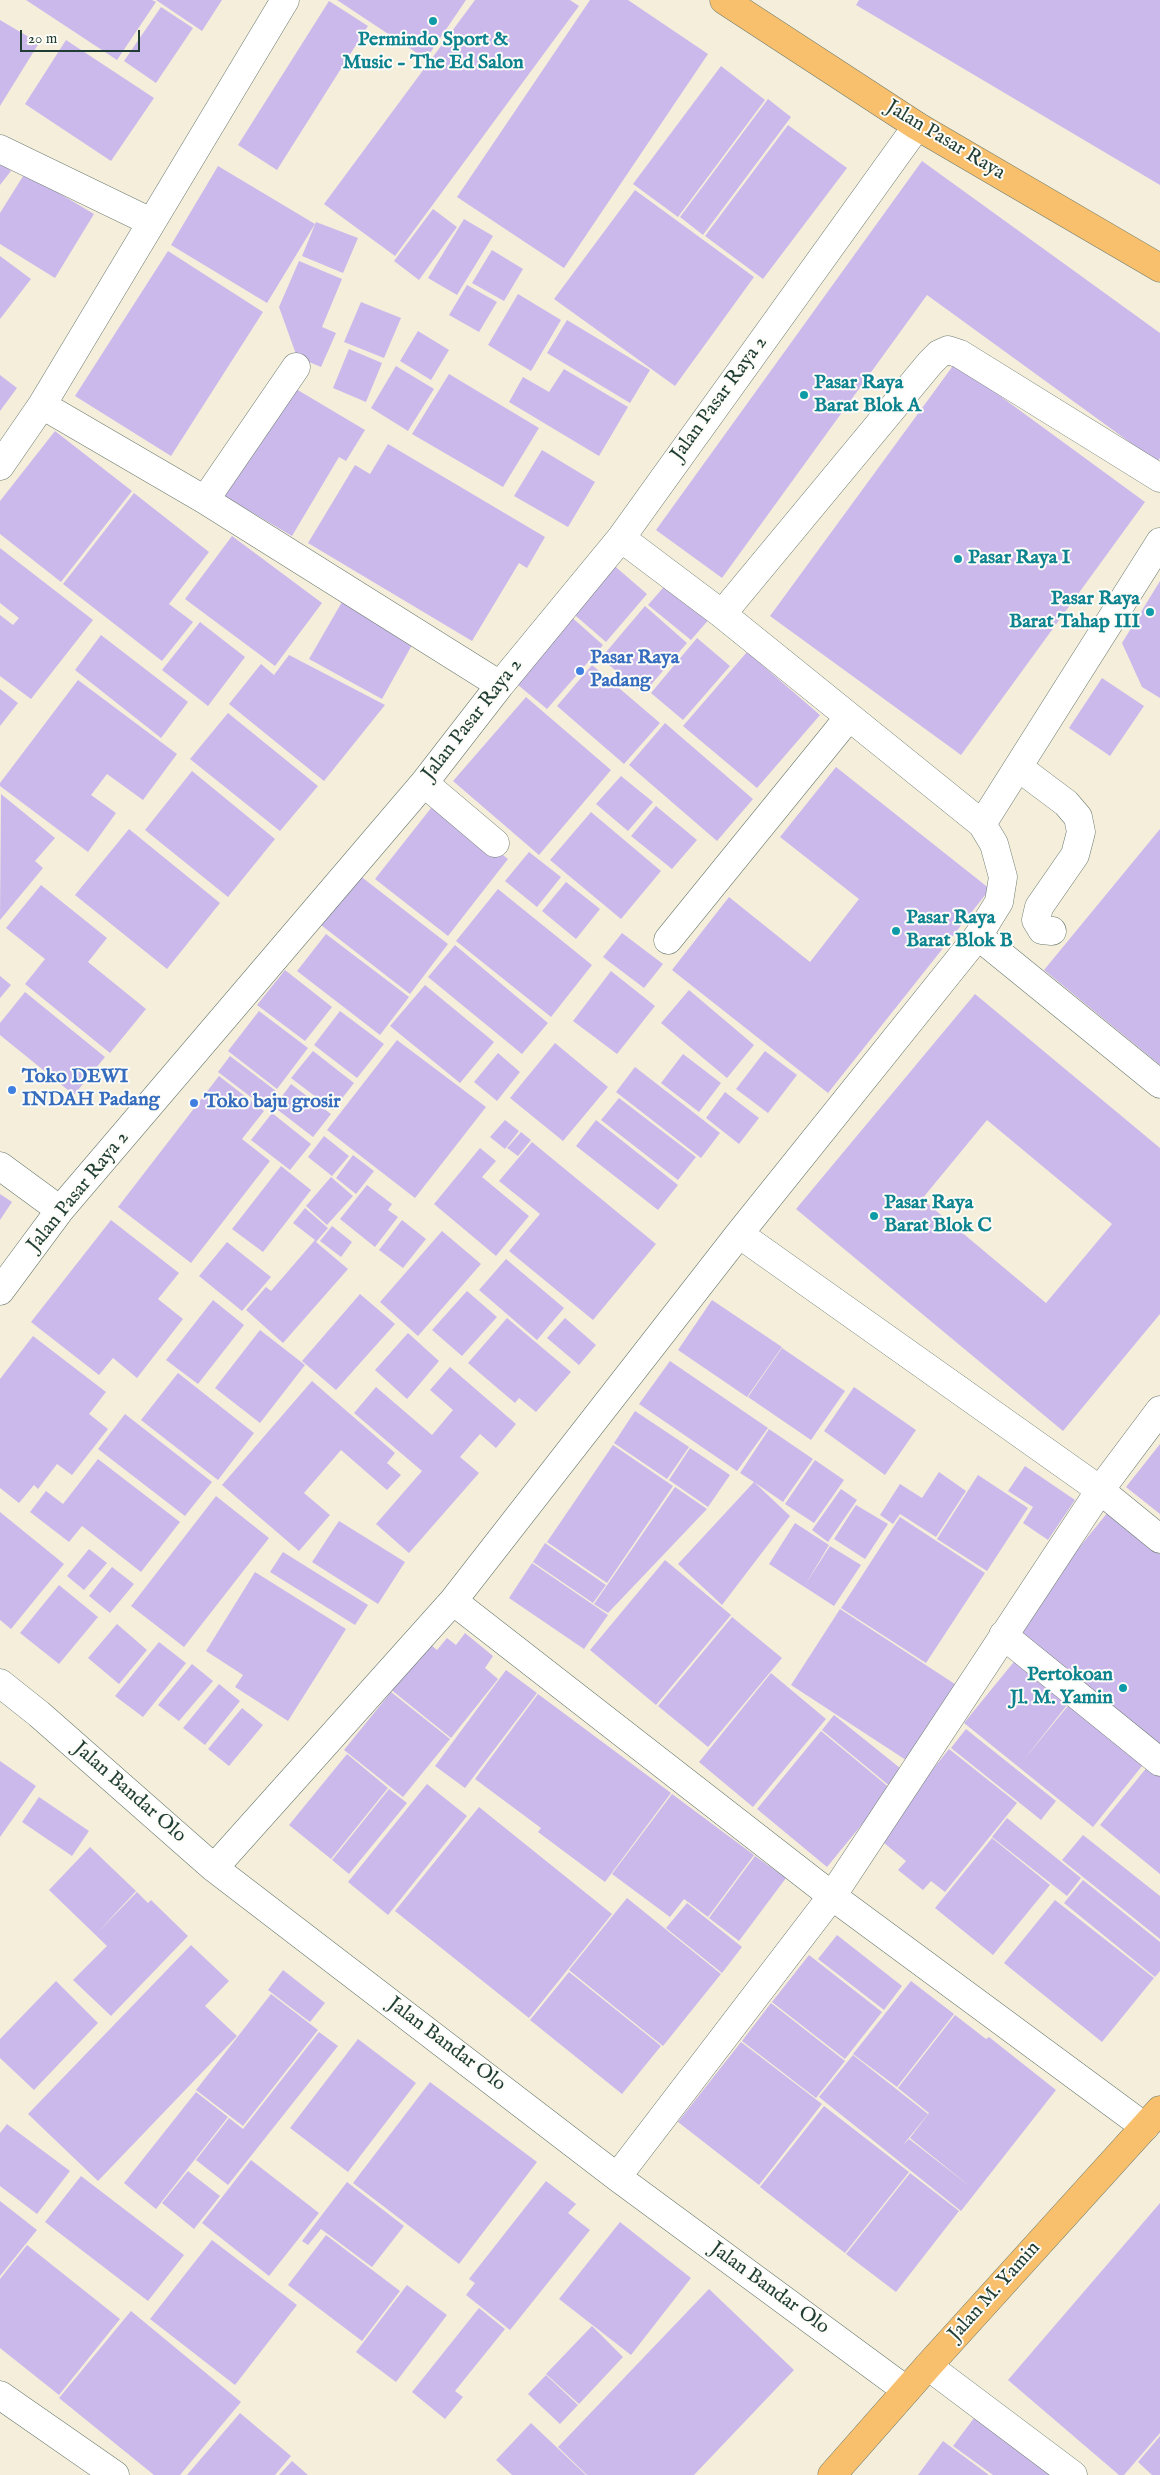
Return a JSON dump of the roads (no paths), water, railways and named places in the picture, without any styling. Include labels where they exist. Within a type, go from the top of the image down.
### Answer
[{"type":"main road","name":"Jalan Pasar Raya","points":[[724,0],[757,8],[917,126],[1160,268]]},
{"type":"main road","name":"Jalan M. Yamin","points":[[832,2475],[906,2390],[1153,2119]]},
{"type":"street","points":[[2,461],[42,404],[285,0]]},
{"type":"street","name":"Jalan Pasar Raya 2","points":[[0,1291],[60,1210],[424,783],[500,685],[621,538],[917,126]]},
{"type":"street","points":[[0,148],[151,222]]},
{"type":"street","points":[[722,614],[930,362],[939,354],[948,350],[960,354],[1160,478]]},
{"type":"street","points":[[205,500],[296,368]]},
{"type":"street","points":[[42,404],[205,500],[500,685]]},
{"type":"street","points":[[214,1868],[453,1601],[739,1234],[978,936],[999,902],[1003,877],[994,844],[982,824],[722,614],[621,538]]},
{"type":"street","points":[[982,824],[1160,542]]},
{"type":"street","points":[[668,940],[849,717]]},
{"type":"street","points":[[1018,767],[1066,803],[1078,817],[1081,832],[1075,856],[1039,907],[1036,920],[1042,930],[1052,931]]},
{"type":"street","points":[[424,783],[495,843]]},
{"type":"street","points":[[978,936],[1160,1084]]},
{"type":"street","points":[[0,1166],[60,1210]]},
{"type":"street","points":[[739,1234],[1100,1490],[1160,1539]]},
{"type":"street","points":[[617,2177],[832,1896],[1100,1490],[1160,1410]]},
{"type":"street","points":[[453,1601],[832,1896],[1153,2119]]},
{"type":"street","points":[[1004,1636],[1160,1762]]},
{"type":"street","name":"Jalan Bandar Olo","points":[[0,1683],[39,1714],[214,1868],[617,2177],[906,2390]]},
{"type":"street","points":[[928,2366],[1073,2475]]},
{"type":"street","points":[[0,2395],[115,2475]]},
{"type":"place","name":"Permindo Sport & Music - The Ed Salon","points":[[433,21]]},
{"type":"place","name":"Pasar Raya Barat Blok A","points":[[804,395]]},
{"type":"place","name":"Pasar Raya I","points":[[958,559]]},
{"type":"place","name":"Pasar Raya Barat Tahap III","points":[[1150,612]]},
{"type":"place","name":"Pasar Raya Padang","points":[[580,671]]},
{"type":"place","name":"Pasar Raya Barat Blok B","points":[[896,931]]},
{"type":"place","name":"Toko DEWI INDAH Padang","points":[[12,1090]]},
{"type":"place","name":"Toko baju grosir","points":[[194,1103]]},
{"type":"place","name":"Pasar Raya Barat Blok C","points":[[874,1216]]},
{"type":"place","name":"Pertokoan Jl. M. Yamin","points":[[1123,1688]]}]
